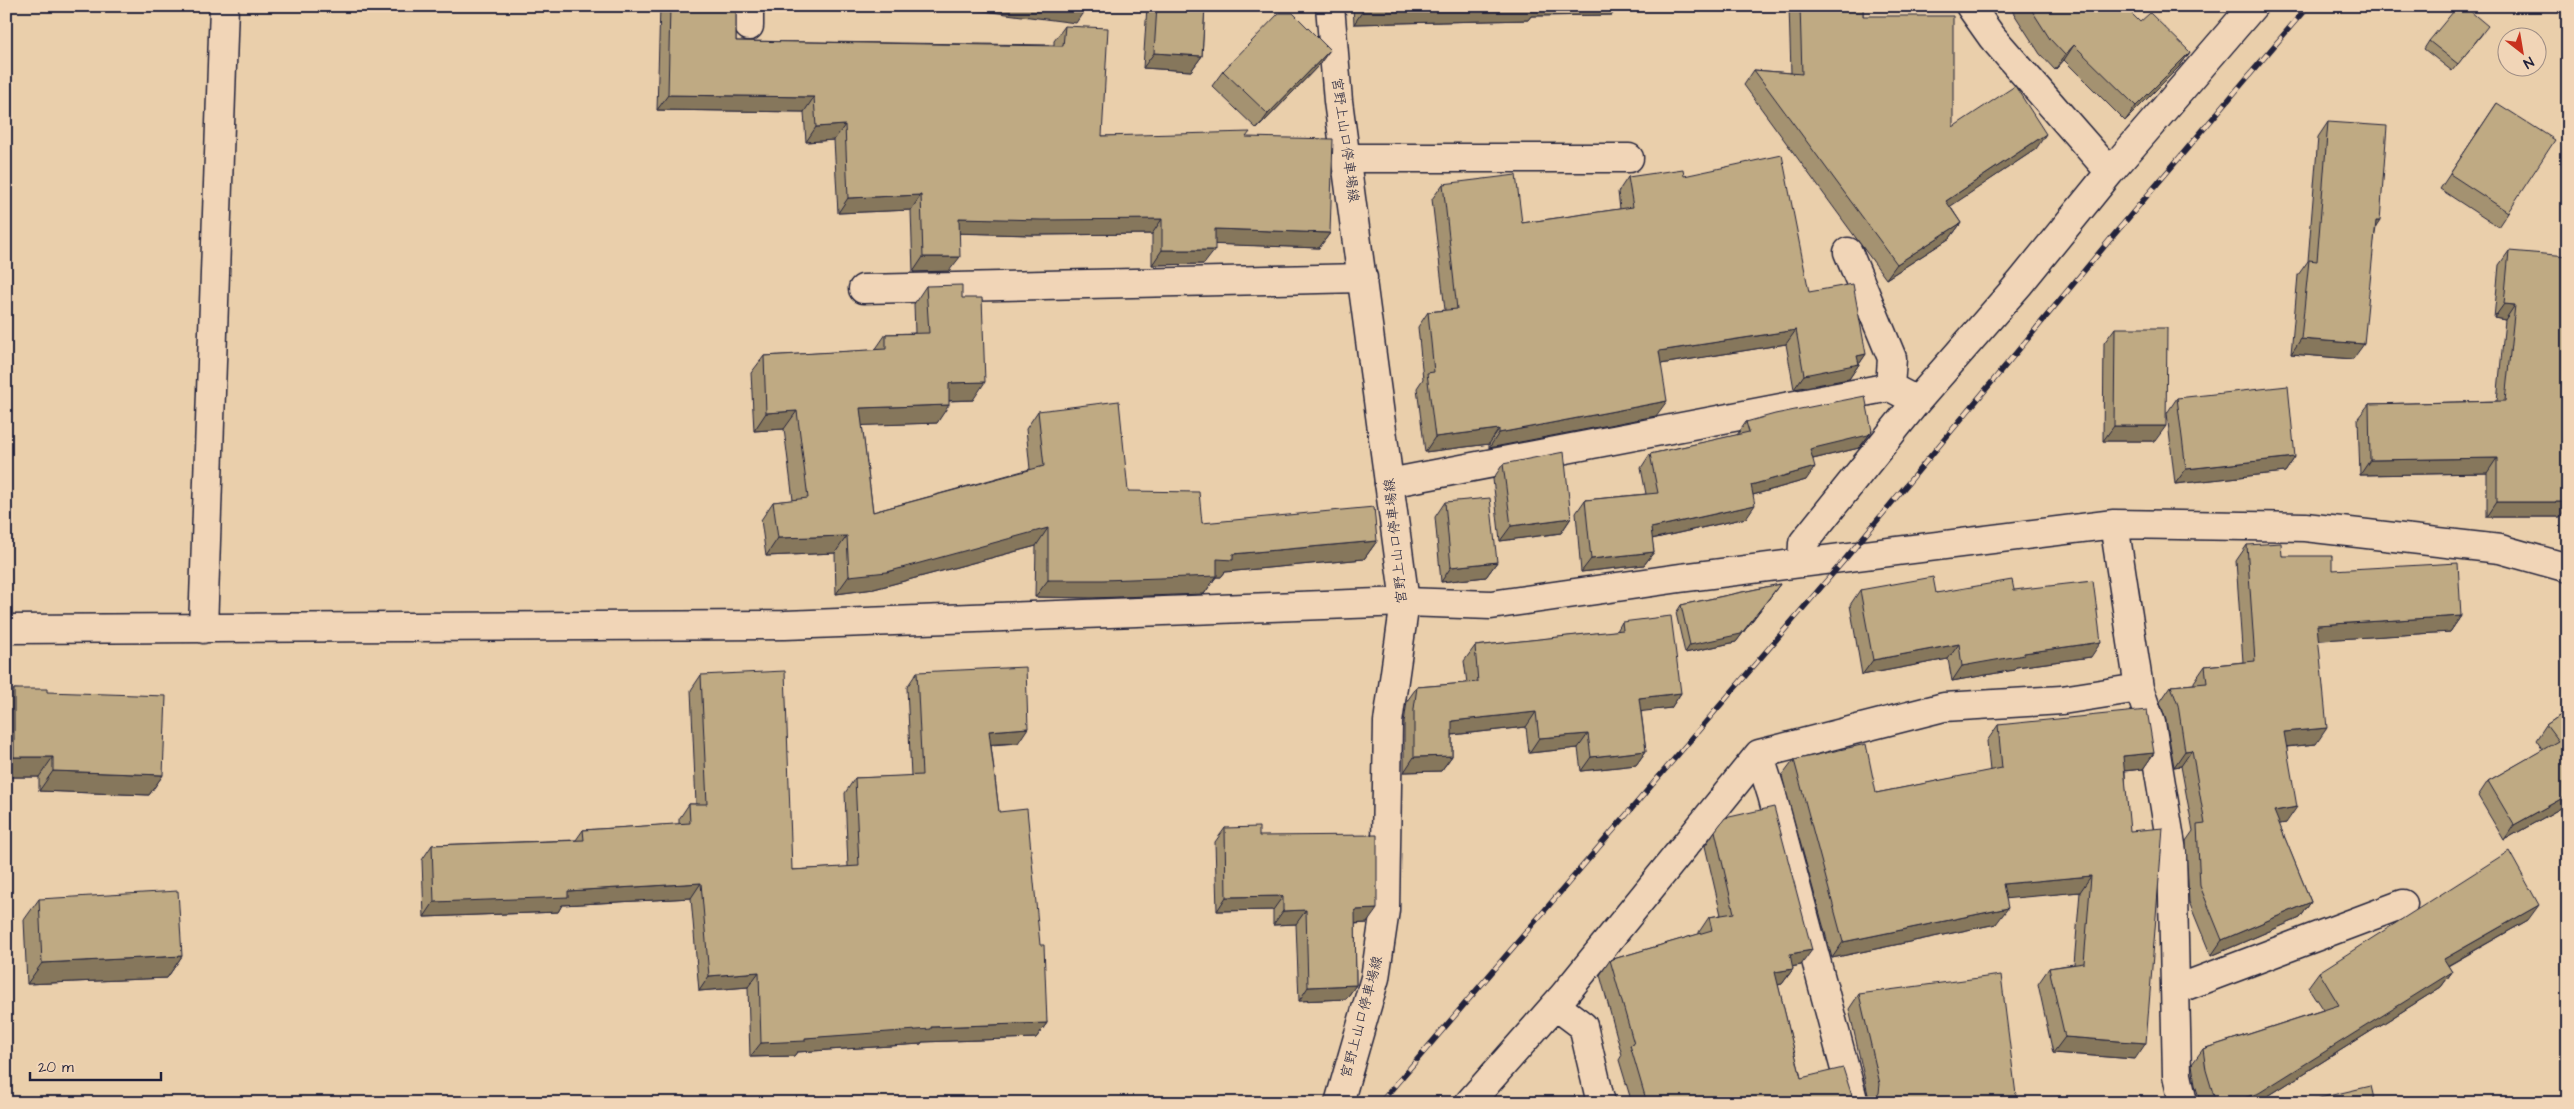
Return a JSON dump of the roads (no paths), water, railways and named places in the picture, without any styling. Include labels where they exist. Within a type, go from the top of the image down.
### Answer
[{"type":"street","points":[[203,629],[224,6]]},
{"type":"street","name":"宮野上山口停車場線","points":[[1330,6],[1338,101],[1405,602],[1388,722],[1385,910],[1375,978],[1339,1103]]},
{"type":"street","points":[[1970,6],[1992,37],[2110,172]]},
{"type":"street","points":[[1802,564],[1803,543],[1917,401],[2020,283],[2110,172],[2253,6]]},
{"type":"street","points":[[1346,158],[1629,158]]},
{"type":"street","points":[[1848,252],[1892,358],[1890,387]]},
{"type":"street","points":[[863,289],[1363,278]]},
{"type":"street","points":[[1389,483],[1890,387],[1917,401]]},
{"type":"street","points":[[6,629],[785,625],[1405,602],[1491,605],[1680,578],[2114,524],[2305,527],[2500,549],[2568,568]]},
{"type":"street","points":[[2114,524],[2139,688],[2151,723],[2172,851],[2176,1075],[2183,1103]]},
{"type":"street","points":[[1469,1103],[1555,1005],[1759,754],[1944,707],[2062,700],[2139,688]]},
{"type":"street","points":[[1759,754],[1772,795],[1854,1103]]},
{"type":"street","points":[[2175,990],[2403,904]]},
{"type":"street","points":[[1555,1005],[1583,1026],[1601,1103]]},
{"type":"railway","points":[[1380,1103],[1846,558],[2113,236],[2308,6]]}]
